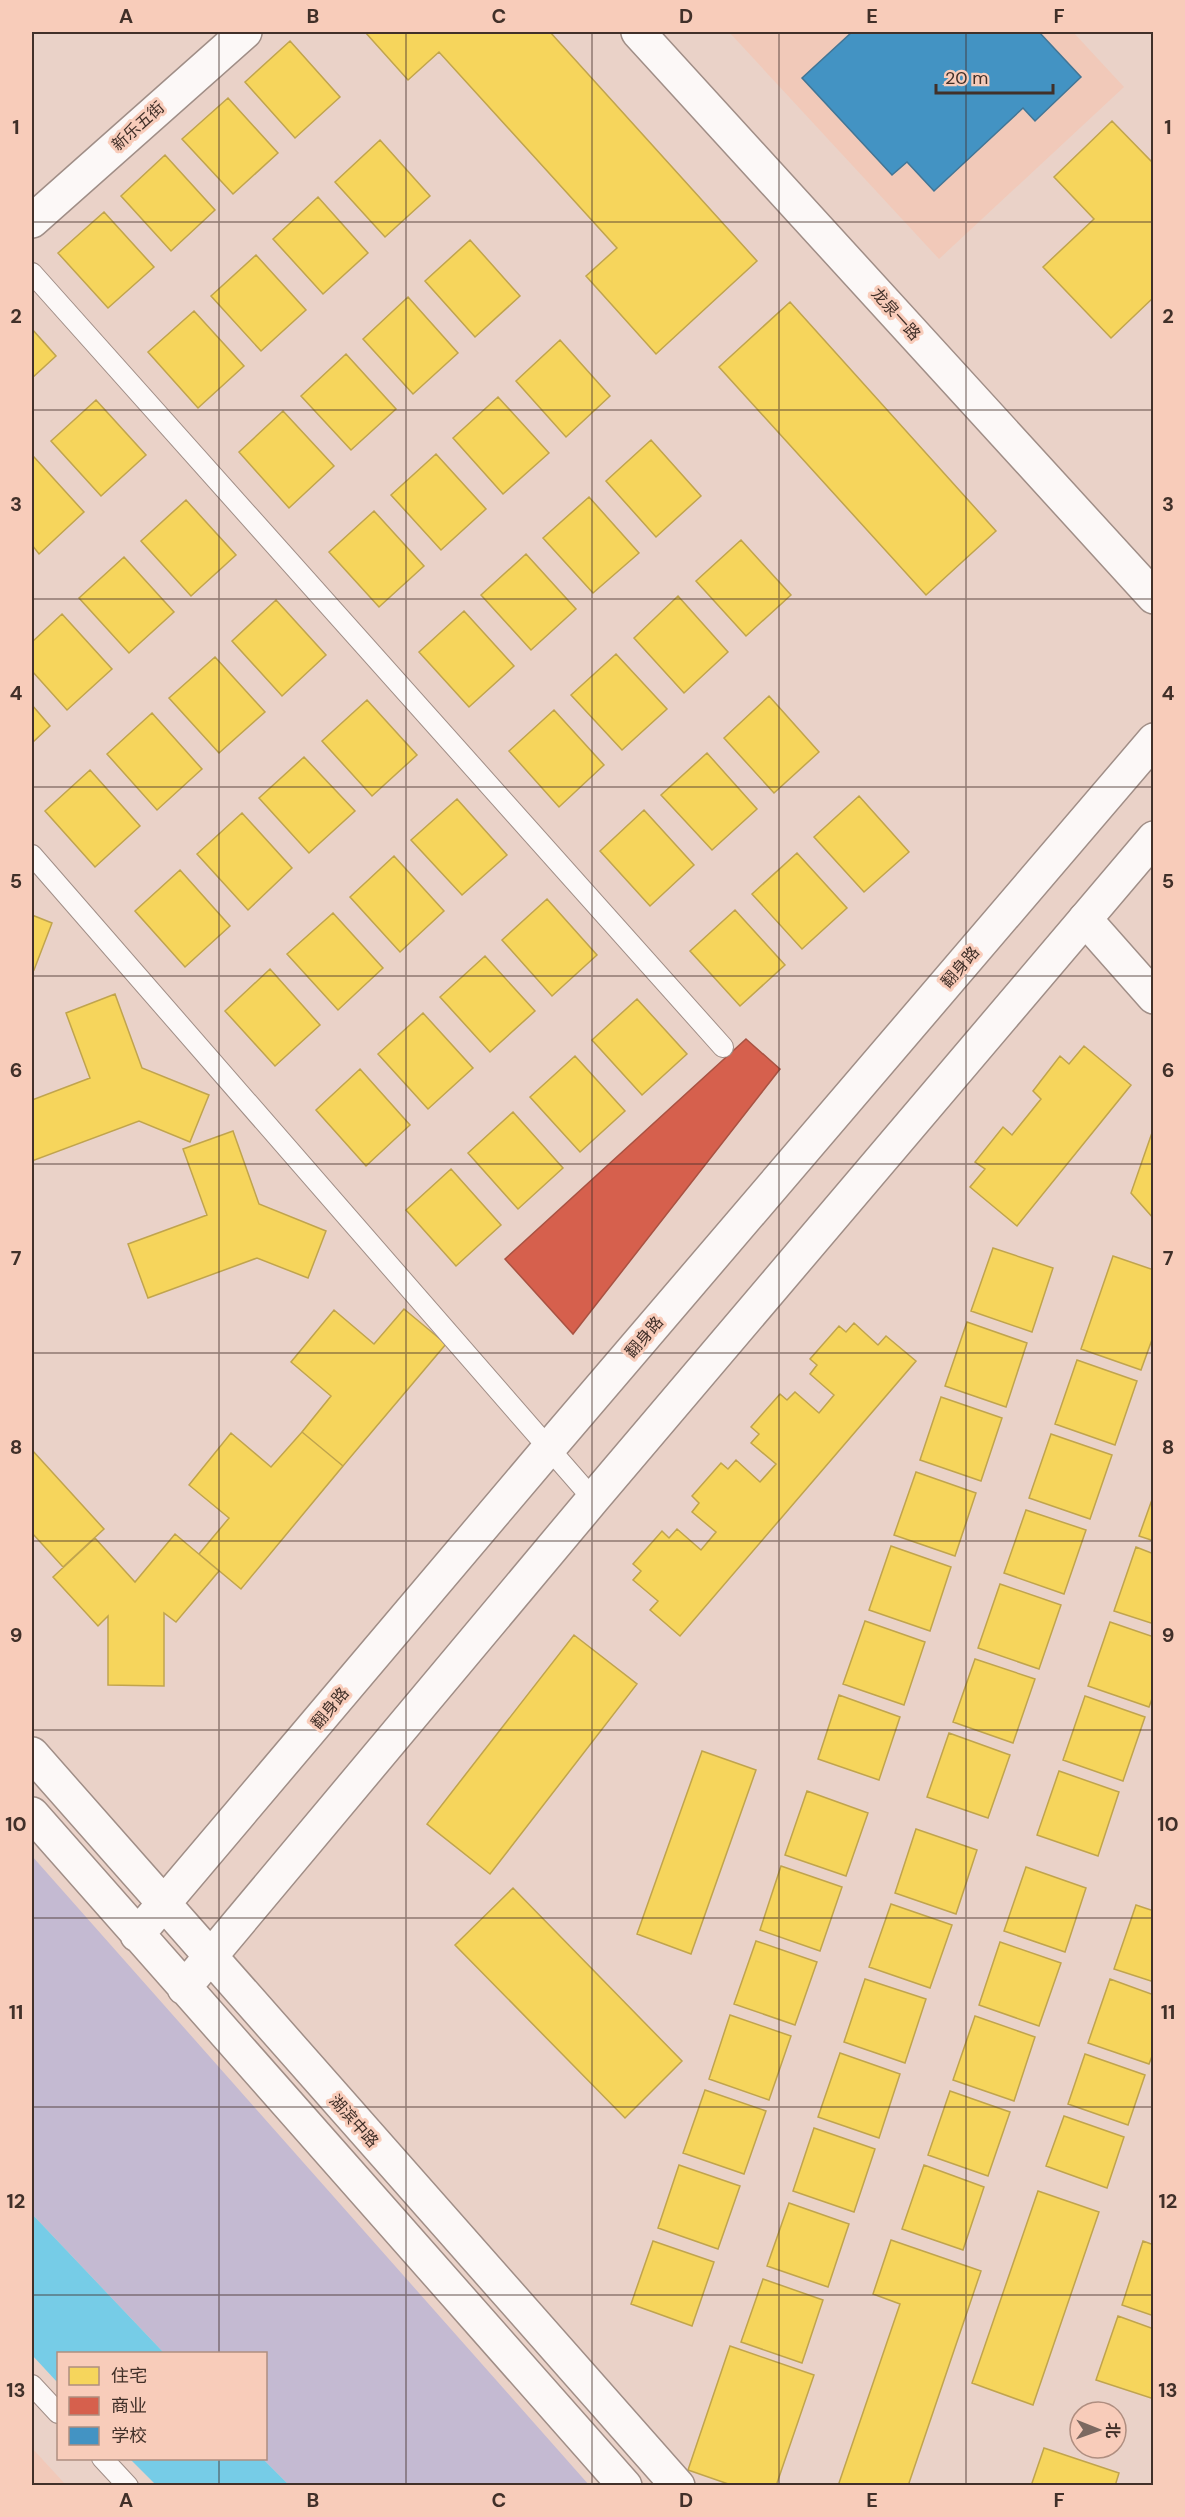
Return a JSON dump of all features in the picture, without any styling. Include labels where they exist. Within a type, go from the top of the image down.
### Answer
[{"type":"main road","name":"新乐五街","points":[[32,220],[245,32]]},
{"type":"main road","name":"龙泉一路","points":[[638,32],[1154,597]]},
{"type":"main road","name":"翻身路","points":[[137,1935],[1154,741]]},
{"type":"main road","points":[[184,1988],[593,1499],[1154,838]]},
{"type":"main road","points":[[1085,919],[1154,997]]},
{"type":"main road","name":"湖滨中路","points":[[32,1754],[209,1958],[678,2486]]},
{"type":"main road","points":[[32,1814],[626,2486]]},
{"type":"lane","points":[[32,273],[723,1047]]},
{"type":"lane","points":[[32,855],[593,1499]]},
{"type":"lane","points":[[32,2385],[57,2412]]},
{"type":"lane","points":[[104,2460],[128,2486]]},
{"type":"shaded area","points":[[729,32],[1073,32],[1124,87],[939,259]]},
{"type":"shaded area","points":[[32,1856],[589,2485],[289,2485],[264,2460],[267,2460],[267,2352],[163,2352],[32,2214]]},
{"type":"shaded area","points":[[32,2448],[66,2485],[32,2485]]},
{"type":"water","points":[[32,2214],[163,2352],[57,2352],[57,2382],[32,2355]]},
{"type":"water","points":[[131,2460],[264,2460],[289,2485],[156,2485]]},
{"type":"building: 住宅","points":[[365,32],[550,32],[757,261],[656,354],[586,276],[617,248],[439,52],[408,80]]},
{"type":"building: 住宅","points":[[290,41],[340,97],[295,138],[245,82]]},
{"type":"building: 住宅","points":[[228,98],[278,153],[233,194],[182,139]]},
{"type":"building: 住宅","points":[[1112,121],[1152,162],[1154,161],[1154,297],[1111,338],[1043,267],[1094,219],[1054,177]]},
{"type":"building: 住宅","points":[[380,140],[430,196],[385,237],[335,182]]},
{"type":"building: 住宅","points":[[165,155],[215,210],[171,251],[121,196]]},
{"type":"building: 住宅","points":[[318,197],[368,253],[323,294],[273,239]]},
{"type":"building: 住宅","points":[[104,212],[154,267],[108,308],[58,253]]},
{"type":"building: 住宅","points":[[470,240],[520,296],[475,337],[425,281]]},
{"type":"building: 住宅","points":[[256,255],[306,310],[261,351],[211,296]]},
{"type":"building: 住宅","points":[[408,297],[458,353],[413,394],[363,339]]},
{"type":"building: 住宅","points":[[790,302],[996,531],[926,595],[719,367]]},
{"type":"building: 住宅","points":[[194,311],[244,366],[198,408],[148,352]]},
{"type":"building: 住宅","points":[[32,329],[56,356],[32,378]]},
{"type":"building: 住宅","points":[[560,340],[610,396],[566,437],[516,381]]},
{"type":"building: 住宅","points":[[346,354],[396,409],[351,450],[301,396]]},
{"type":"building: 住宅","points":[[498,397],[549,453],[503,494],[453,438]]},
{"type":"building: 住宅","points":[[96,400],[146,455],[101,496],[51,441]]},
{"type":"building: 住宅","points":[[283,411],[334,466],[289,508],[239,452]]},
{"type":"building: 住宅","points":[[651,440],[701,496],[656,537],[606,481]]},
{"type":"building: 住宅","points":[[436,454],[486,509],[441,550],[391,495]]},
{"type":"building: 住宅","points":[[34,457],[84,512],[39,554],[32,545],[32,459]]},
{"type":"building: 住宅","points":[[589,497],[639,553],[593,593],[543,538]]},
{"type":"building: 住宅","points":[[186,500],[236,555],[191,596],[141,541]]},
{"type":"building: 住宅","points":[[374,511],[424,566],[379,607],[329,552]]},
{"type":"building: 住宅","points":[[741,540],[791,595],[746,636],[696,581]]},
{"type":"building: 住宅","points":[[526,554],[576,609],[531,650],[481,595]]},
{"type":"building: 住宅","points":[[124,557],[174,612],[129,653],[79,598]]},
{"type":"building: 住宅","points":[[678,596],[728,652],[684,693],[634,638]]},
{"type":"building: 住宅","points":[[276,600],[326,655],[282,696],[232,641]]},
{"type":"building: 住宅","points":[[464,611],[514,666],[469,707],[419,652]]},
{"type":"building: 住宅","points":[[62,614],[112,669],[67,710],[32,671],[32,642]]},
{"type":"building: 住宅","points":[[616,654],[667,709],[622,750],[571,695]]},
{"type":"building: 住宅","points":[[215,657],[265,712],[219,753],[169,698]]},
{"type":"building: 住宅","points":[[769,696],[819,752],[774,793],[724,738]]},
{"type":"building: 住宅","points":[[367,700],[417,755],[372,796],[322,741]]},
{"type":"building: 住宅","points":[[32,705],[50,726],[32,743]]},
{"type":"building: 住宅","points":[[554,710],[604,765],[559,807],[509,751]]},
{"type":"building: 住宅","points":[[152,713],[202,769],[157,810],[107,754]]},
{"type":"building: 住宅","points":[[707,753],[757,809],[712,850],[661,795]]},
{"type":"building: 住宅","points":[[304,757],[355,811],[309,853],[259,798]]},
{"type":"building: 住宅","points":[[90,770],[140,826],[95,867],[45,811]]},
{"type":"building: 住宅","points":[[859,796],[909,852],[864,892],[814,837]]},
{"type":"building: 住宅","points":[[457,799],[507,855],[462,895],[411,840]]},
{"type":"building: 住宅","points":[[644,810],[694,865],[650,906],[600,851]]},
{"type":"building: 住宅","points":[[242,813],[292,868],[248,910],[197,854]]},
{"type":"building: 住宅","points":[[797,853],[847,908],[802,949],[752,894]]},
{"type":"building: 住宅","points":[[394,856],[444,911],[400,952],[350,897]]},
{"type":"building: 住宅","points":[[180,870],[230,926],[185,967],[135,911]]},
{"type":"building: 住宅","points":[[547,899],[597,955],[552,996],[502,940]]},
{"type":"building: 住宅","points":[[735,910],[785,965],[740,1006],[690,951]]},
{"type":"building: 住宅","points":[[333,913],[383,968],[338,1010],[287,954]]},
{"type":"building: 住宅","points":[[32,915],[52,923],[34,970],[32,969]]},
{"type":"building: 住宅","points":[[485,956],[535,1011],[490,1052],[440,997]]},
{"type":"building: 住宅","points":[[270,969],[320,1025],[275,1066],[225,1011]]},
{"type":"building: 住宅","points":[[115,994],[142,1068],[209,1095],[190,1142],[139,1121],[32,1161],[32,1100],[90,1078],[66,1013]]},
{"type":"building: 住宅","points":[[637,999],[687,1054],[642,1095],[592,1040]]},
{"type":"building: 住宅","points":[[423,1013],[473,1068],[428,1109],[378,1054]]},
{"type":"building: 住宅","points":[[1084,1046],[1131,1085],[1017,1226],[970,1187],[985,1169],[975,1162],[1003,1127],[1012,1135],[1041,1099],[1033,1091],[1060,1056],[1069,1064]]},
{"type":"building: 住宅","points":[[575,1056],[625,1111],[580,1152],[530,1097]]},
{"type":"building: 住宅","points":[[360,1069],[410,1125],[366,1166],[316,1110]]},
{"type":"building: 住宅","points":[[513,1112],[563,1168],[518,1209],[468,1153]]},
{"type":"building: 住宅","points":[[1154,1127],[1154,1219],[1131,1193]]},
{"type":"building: 住宅","points":[[233,1131],[259,1204],[326,1231],[308,1278],[257,1258],[148,1298],[128,1244],[207,1215],[183,1149]]},
{"type":"building: 住宅","points":[[451,1169],[501,1225],[456,1266],[406,1210]]},
{"type":"building: 住宅","points":[[993,1248],[1053,1268],[1032,1332],[971,1311]]},
{"type":"building: 住宅","points":[[1113,1256],[1154,1270],[1154,1334],[1141,1370],[1081,1349]]},
{"type":"building: 住宅","points":[[404,1309],[446,1344],[343,1466],[302,1432],[331,1396],[291,1362],[334,1310],[374,1344]]},
{"type":"building: 住宅","points":[[967,1322],[1027,1343],[1006,1407],[945,1386]]},
{"type":"building: 住宅","points":[[854,1323],[878,1345],[886,1336],[916,1361],[680,1636],[650,1610],[658,1601],[633,1580],[641,1571],[633,1564],[662,1531],[669,1538],[677,1529],[701,1550],[716,1532],[692,1512],[699,1503],[692,1496],[721,1463],[728,1469],[736,1460],[760,1482],[776,1464],[751,1443],[759,1434],[751,1427],[780,1394],[787,1400],[795,1392],[819,1413],[834,1395],[810,1374],[817,1365],[810,1359],[839,1326],[846,1332]]},
{"type":"building: 住宅","points":[[1077,1360],[1137,1381],[1115,1445],[1055,1424]]},
{"type":"building: 住宅","points":[[941,1397],[1002,1418],[981,1481],[920,1460]]},
{"type":"building: 住宅","points":[[302,1432],[343,1466],[241,1589],[199,1554],[229,1518],[189,1485],[231,1433],[271,1467]]},
{"type":"building: 住宅","points":[[1051,1434],[1112,1455],[1090,1519],[1029,1498]]},
{"type":"building: 住宅","points":[[32,1450],[104,1529],[63,1567],[32,1533]]},
{"type":"building: 住宅","points":[[916,1472],[976,1493],[955,1556],[894,1535]]},
{"type":"building: 住宅","points":[[1154,1494],[1154,1541],[1139,1536]]},
{"type":"building: 住宅","points":[[1026,1510],[1086,1530],[1064,1594],[1004,1573]]},
{"type":"building: 住宅","points":[[175,1534],[219,1571],[176,1622],[164,1613],[164,1686],[108,1685],[108,1616],[98,1626],[53,1577],[95,1538],[135,1582]]},
{"type":"building: 住宅","points":[[891,1546],[951,1567],[930,1631],[869,1610]]},
{"type":"building: 住宅","points":[[1136,1547],[1154,1554],[1154,1624],[1114,1611]]},
{"type":"building: 住宅","points":[[1000,1584],[1061,1605],[1039,1669],[978,1648]]},
{"type":"building: 住宅","points":[[865,1621],[925,1642],[904,1705],[843,1684]]},
{"type":"building: 住宅","points":[[1110,1622],[1154,1637],[1154,1693],[1149,1707],[1088,1686]]},
{"type":"building: 住宅","points":[[574,1635],[637,1684],[490,1874],[427,1824]]},
{"type":"building: 住宅","points":[[975,1659],[1035,1679],[1013,1743],[953,1722]]},
{"type":"building: 住宅","points":[[839,1695],[900,1717],[879,1780],[818,1759]]},
{"type":"building: 住宅","points":[[1085,1696],[1145,1717],[1123,1781],[1063,1760]]},
{"type":"building: 住宅","points":[[949,1733],[1010,1755],[988,1818],[927,1797]]},
{"type":"building: 住宅","points":[[702,1751],[756,1770],[691,1954],[637,1934]]},
{"type":"building: 住宅","points":[[1059,1771],[1119,1792],[1098,1856],[1037,1835]]},
{"type":"building: 住宅","points":[[807,1791],[868,1813],[846,1876],[785,1855]]},
{"type":"building: 住宅","points":[[916,1829],[977,1850],[956,1914],[895,1893]]},
{"type":"building: 住宅","points":[[781,1866],[842,1887],[820,1951],[760,1930]]},
{"type":"building: 住宅","points":[[1026,1867],[1086,1888],[1065,1952],[1004,1931]]},
{"type":"building: 住宅","points":[[513,1888],[682,2061],[625,2118],[455,1945]]},
{"type":"building: 住宅","points":[[891,1904],[952,1925],[930,1988],[869,1967]]},
{"type":"building: 住宅","points":[[1136,1905],[1154,1911],[1154,1982],[1114,1969]]},
{"type":"building: 住宅","points":[[756,1941],[817,1962],[795,2025],[734,2004]]},
{"type":"building: 住宅","points":[[1000,1942],[1061,1963],[1039,2026],[979,2005]]},
{"type":"building: 住宅","points":[[865,1979],[926,1999],[905,2063],[844,2042]]},
{"type":"building: 住宅","points":[[1110,1979],[1154,1995],[1154,2051],[1149,2064],[1088,2043]]},
{"type":"building: 住宅","points":[[730,2015],[791,2036],[769,2100],[709,2079]]},
{"type":"building: 住宅","points":[[975,2016],[1035,2037],[1014,2101],[953,2080]]},
{"type":"building: 住宅","points":[[840,2053],[900,2074],[879,2138],[818,2117]]},
{"type":"building: 住宅","points":[[1085,2054],[1145,2075],[1128,2125],[1068,2104]]},
{"type":"building: 住宅","points":[[705,2090],[766,2111],[744,2174],[683,2153]]},
{"type":"building: 住宅","points":[[950,2091],[1010,2112],[988,2176],[928,2155]]},
{"type":"building: 住宅","points":[[1064,2116],[1124,2137],[1107,2188],[1046,2166]]},
{"type":"building: 住宅","points":[[814,2128],[875,2149],[854,2212],[793,2191]]},
{"type":"building: 住宅","points":[[679,2165],[740,2186],[718,2249],[658,2228]]},
{"type":"building: 住宅","points":[[924,2165],[984,2187],[963,2250],[902,2229]]},
{"type":"building: 住宅","points":[[1038,2191],[1099,2212],[1033,2405],[972,2383]]},
{"type":"building: 住宅","points":[[789,2203],[849,2224],[828,2287],[767,2266]]},
{"type":"building: 住宅","points":[[891,2240],[981,2271],[908,2486],[838,2486],[900,2304],[873,2294]]},
{"type":"building: 住宅","points":[[653,2241],[714,2262],[692,2326],[631,2304]]},
{"type":"building: 住宅","points":[[1143,2241],[1154,2245],[1154,2316],[1122,2305]]},
{"type":"building: 住宅","points":[[763,2279],[823,2300],[802,2363],[741,2342]]},
{"type":"building: 住宅","points":[[1118,2316],[1154,2329],[1154,2399],[1096,2380]]},
{"type":"building: 住宅","points":[[730,2346],[814,2375],[776,2486],[734,2486],[688,2470]]},
{"type":"building: 住宅","points":[[1044,2448],[1068,2456],[1068,2460],[1080,2460],[1119,2473],[1115,2486],[1031,2486]]},
{"type":"building: 商业","points":[[746,1039],[780,1069],[573,1334],[505,1259]]},
{"type":"building: 学校","points":[[852,32],[1039,32],[1081,77],[1035,121],[1023,108],[934,191],[907,162],[892,175],[802,78]]}]
